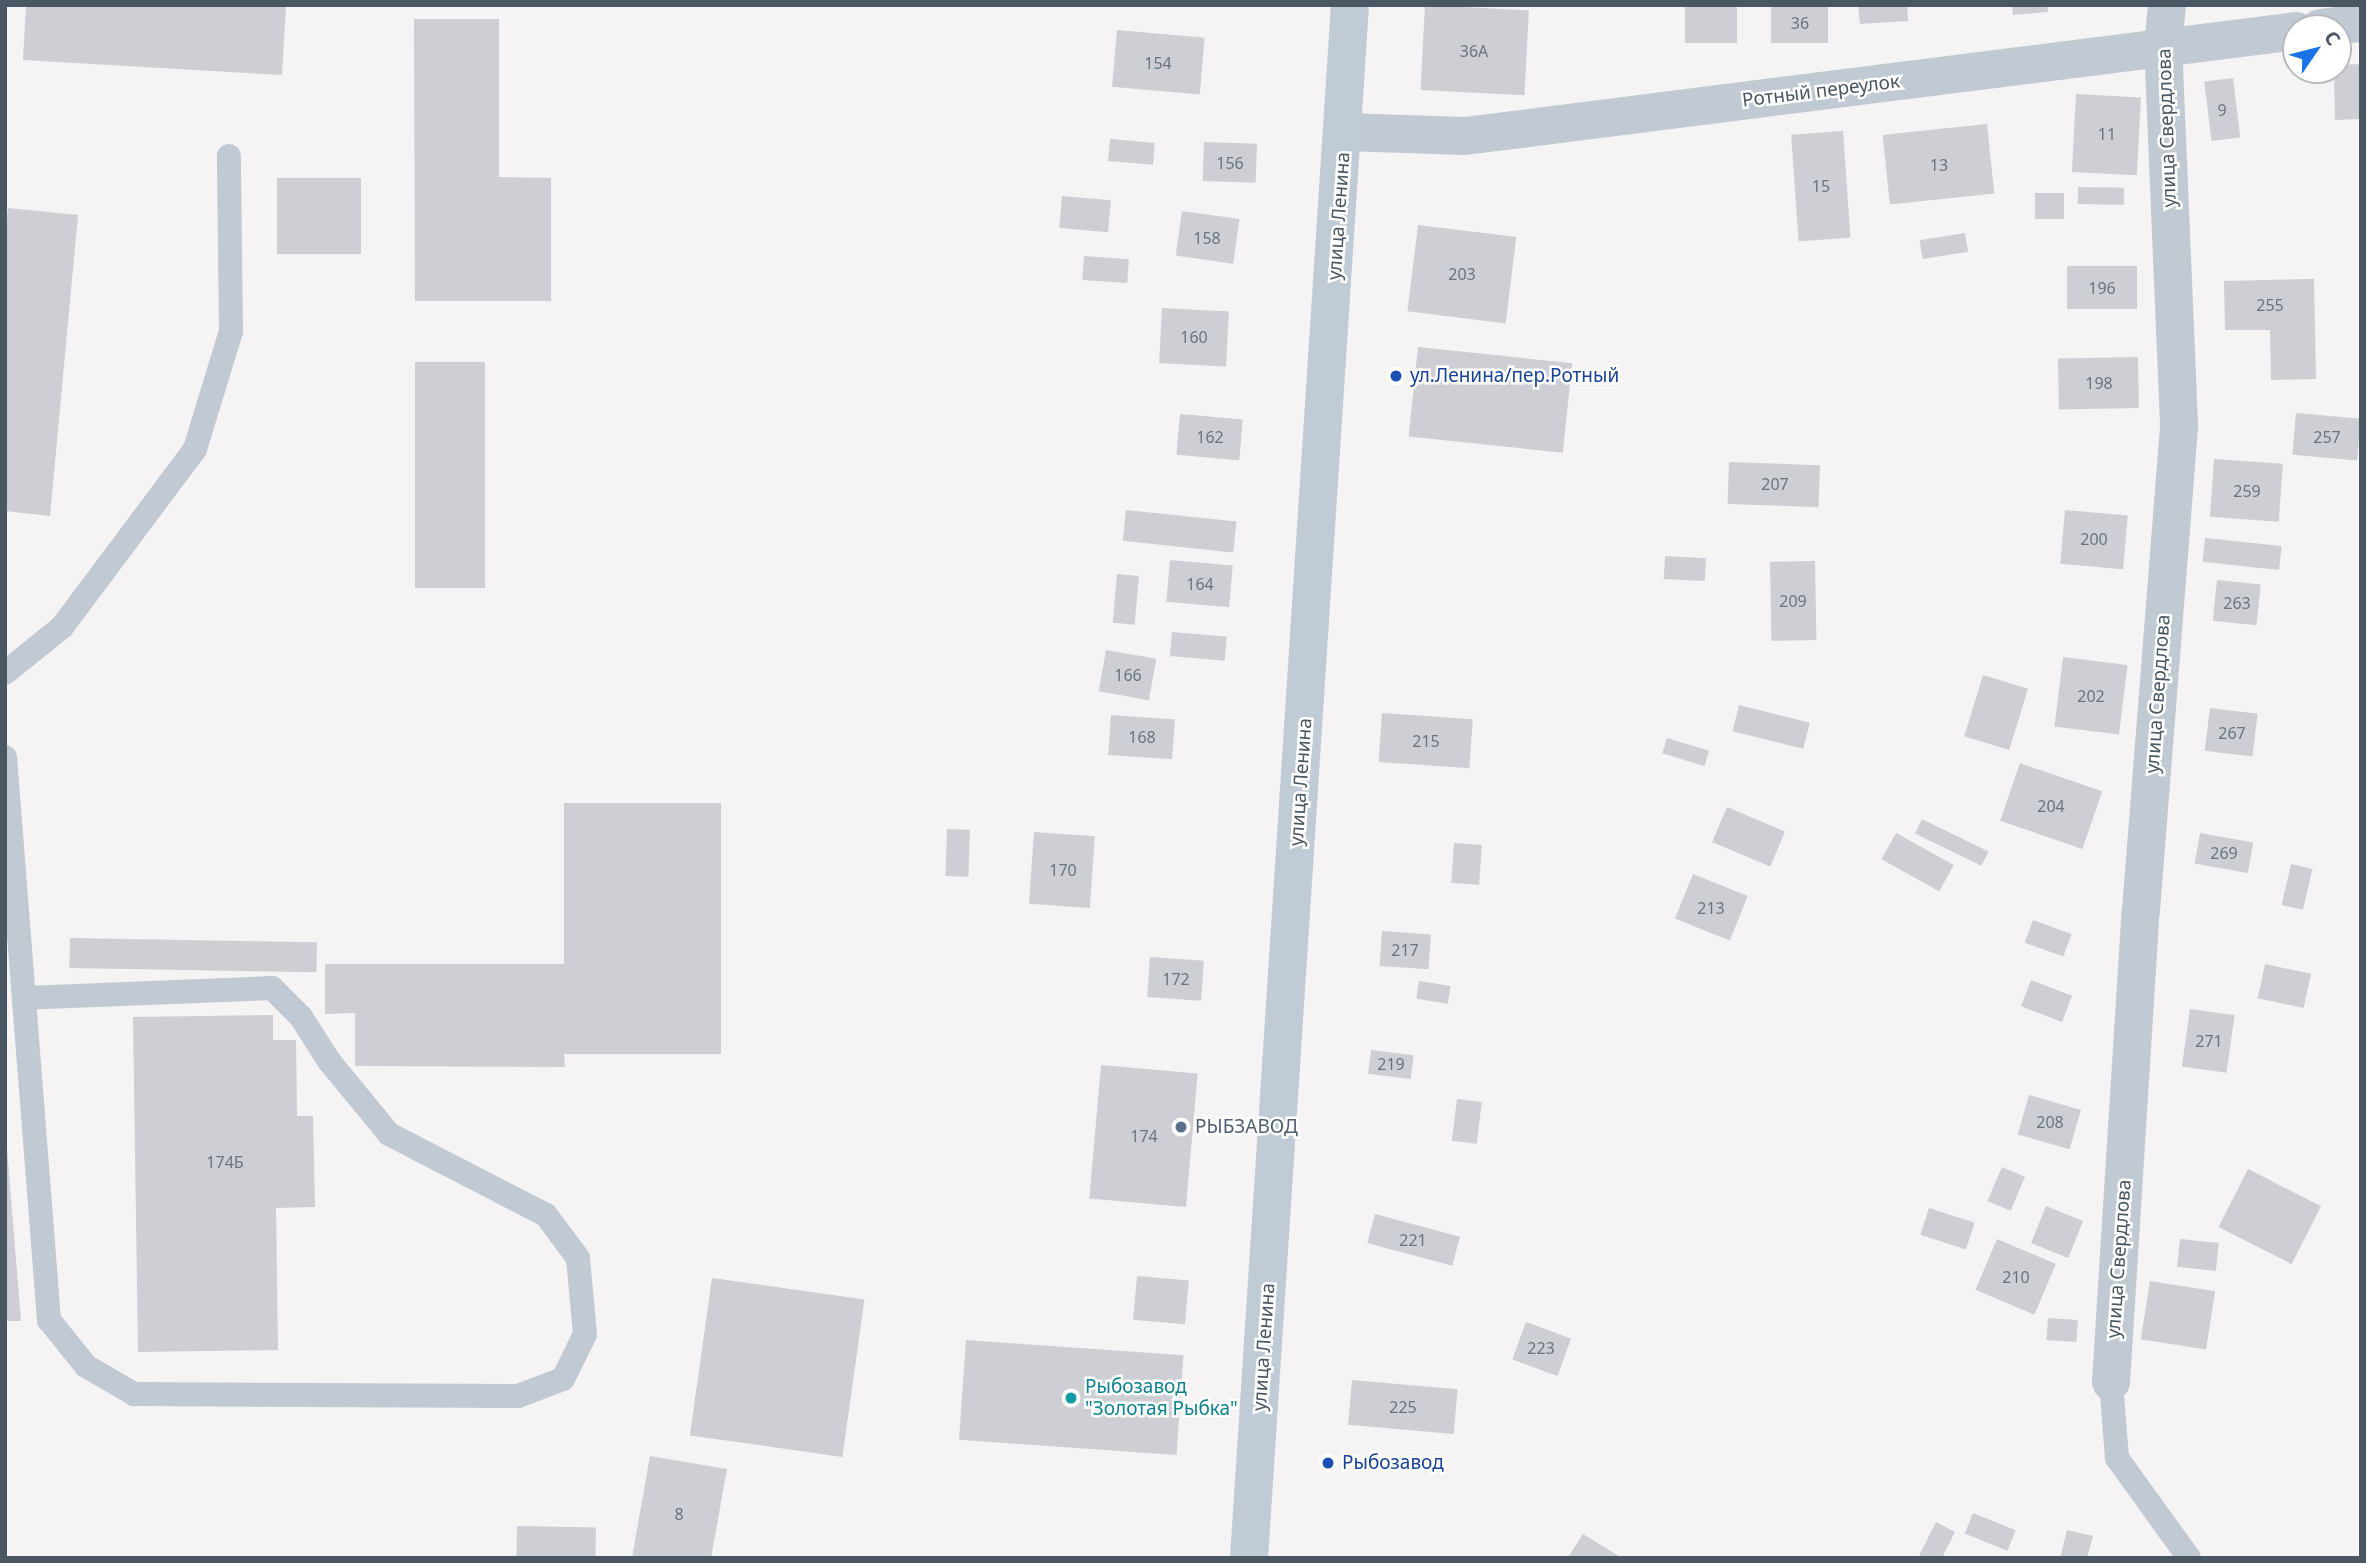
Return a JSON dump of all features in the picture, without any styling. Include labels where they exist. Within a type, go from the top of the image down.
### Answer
[{"type":"main road","name":"улица Ленина","points":[[1250,1558],[1345,132],[1350,5]]},
{"type":"street","name":"улица Свердлова","points":[[2111,1382],[2141,910],[2179,424],[2163,47],[2166,5]]},
{"type":"street","name":"Ротный переулок","points":[[1345,132],[1465,136],[2282,33]]},
{"type":"lane","points":[[5,673],[62,627],[195,449],[231,331],[229,156]]},
{"type":"lane","points":[[5,757],[26,998],[49,1320],[86,1366],[134,1394],[518,1396],[563,1378],[585,1334],[579,1258],[546,1215],[389,1134],[329,1061],[302,1017],[272,988],[26,998]]},
{"type":"lane","points":[[2111,1382],[2117,1458],[2189,1558]]},
{"type":"building","points":[[26,5],[286,7],[282,75],[23,60]]},
{"type":"building","points":[[1425,5],[1529,10],[1524,95],[1421,90]]},
{"type":"building","points":[[1685,5],[1737,5],[1737,43],[1685,43]]},
{"type":"building","points":[[1771,5],[1828,5],[1828,43],[1771,43]]},
{"type":"building","points":[[1858,5],[1907,5],[1908,21],[1860,24]]},
{"type":"building","points":[[2012,5],[2047,5],[2048,12],[2013,15]]},
{"type":"building","points":[[414,19],[499,19],[499,177],[551,178],[551,301],[415,301]]},
{"type":"building","points":[[1117,30],[1205,38],[1200,94],[1112,87]]},
{"type":"building","points":[[2352,64],[2361,64],[2361,119],[2335,120],[2334,84],[2352,84]]},
{"type":"building","points":[[2233,78],[2240,138],[2212,141],[2204,82]]},
{"type":"building","points":[[2076,94],[2141,97],[2137,175],[2072,172]]},
{"type":"building","points":[[1987,124],[1994,194],[1890,205],[1883,135]]},
{"type":"building","points":[[1843,131],[1850,238],[1799,241],[1791,135]]},
{"type":"building","points":[[1110,139],[1155,143],[1153,165],[1108,161]]},
{"type":"building","points":[[1204,142],[1257,144],[1256,183],[1203,181]]},
{"type":"building","points":[[277,178],[361,178],[361,254],[277,254]]},
{"type":"building","points":[[2078,187],[2124,188],[2124,205],[2078,204]]},
{"type":"building","points":[[2035,193],[2064,193],[2064,219],[2035,219]]},
{"type":"building","points":[[1062,196],[1111,200],[1108,232],[1059,228]]},
{"type":"building","points":[[8,208],[78,215],[50,516],[5,511],[5,242]]},
{"type":"building","points":[[1182,211],[1239,219],[1233,264],[1176,256]]},
{"type":"building","points":[[1418,225],[1516,237],[1506,323],[1407,311]]},
{"type":"building","points":[[1965,233],[1968,252],[1923,259],[1920,240]]},
{"type":"building","points":[[1084,256],[1129,259],[1127,283],[1082,280]]},
{"type":"building","points":[[2067,266],[2137,266],[2137,309],[2067,309]]},
{"type":"building","points":[[2314,279],[2316,379],[2271,380],[2270,330],[2225,330],[2224,281]]},
{"type":"building","points":[[1162,308],[1229,312],[1226,366],[1159,363]]},
{"type":"building","points":[[1418,347],[1572,363],[1563,453],[1409,437]]},
{"type":"building","points":[[2138,357],[2139,408],[2059,409],[2058,358]]},
{"type":"building","points":[[415,362],[485,362],[485,588],[415,588]]},
{"type":"building","points":[[2296,413],[2361,419],[2357,461],[2292,455]]},
{"type":"building","points":[[1180,414],[1243,419],[1239,460],[1176,455]]},
{"type":"building","points":[[2214,459],[2283,464],[2279,522],[2210,517]]},
{"type":"building","points":[[1729,462],[1820,465],[1818,507],[1728,504]]},
{"type":"building","points":[[1126,510],[1236,522],[1233,552],[1123,541]]},
{"type":"building","points":[[2065,510],[2128,515],[2123,569],[2060,564]]},
{"type":"building","points":[[2205,538],[2282,546],[2279,570],[2202,562]]},
{"type":"building","points":[[1665,556],[1706,558],[1705,581],[1664,579]]},
{"type":"building","points":[[1170,560],[1233,565],[1229,607],[1166,602]]},
{"type":"building","points":[[1815,561],[1816,640],[1771,641],[1770,562]]},
{"type":"building","points":[[1117,574],[1139,576],[1135,625],[1113,623]]},
{"type":"building","points":[[2217,580],[2261,585],[2256,625],[2213,621]]},
{"type":"building","points":[[1172,632],[1227,637],[1225,661],[1170,656]]},
{"type":"building","points":[[1106,650],[1156,659],[1149,700],[1099,691]]},
{"type":"building","points":[[2063,657],[2128,665],[2119,734],[2054,726]]},
{"type":"building","points":[[1983,675],[2028,689],[2009,750],[1964,736]]},
{"type":"building","points":[[1739,705],[1810,723],[1803,749],[1732,731]]},
{"type":"building","points":[[2210,708],[2258,714],[2252,757],[2205,751]]},
{"type":"building","points":[[1382,713],[1473,719],[1469,768],[1379,762]]},
{"type":"building","points":[[1111,715],[1175,719],[1172,759],[1108,755]]},
{"type":"building","points":[[1667,738],[1709,751],[1704,766],[1662,753]]},
{"type":"building","points":[[2020,763],[2102,791],[2082,849],[2000,821]]},
{"type":"building","points":[[564,803],[721,803],[721,1054],[564,1054],[565,1067],[355,1066],[355,1013],[325,1014],[325,964],[564,964]]},
{"type":"building","points":[[1727,807],[1785,832],[1770,867],[1712,842]]},
{"type":"building","points":[[1922,819],[1989,851],[1981,866],[1915,833]]},
{"type":"building","points":[[947,829],[970,830],[968,877],[945,876]]},
{"type":"building","points":[[1034,832],[1095,836],[1090,908],[1029,904]]},
{"type":"building","points":[[1896,833],[1954,865],[1939,891],[1881,859]]},
{"type":"building","points":[[2200,833],[2253,842],[2248,873],[2195,864]]},
{"type":"building","points":[[1454,843],[1482,845],[1479,885],[1451,883]]},
{"type":"building","points":[[2291,864],[2312,869],[2303,910],[2282,905]]},
{"type":"building","points":[[1693,874],[1748,896],[1730,941],[1675,919]]},
{"type":"building","points":[[2033,920],[2072,934],[2063,957],[2025,943]]},
{"type":"building","points":[[1382,931],[1431,934],[1428,969],[1380,966]]},
{"type":"building","points":[[70,938],[317,942],[316,972],[69,968]]},
{"type":"building","points":[[1150,957],[1204,961],[1201,1001],[1147,997]]},
{"type":"building","points":[[2265,964],[2311,974],[2304,1008],[2258,998]]},
{"type":"building","points":[[2031,980],[2072,996],[2062,1022],[2021,1006]]},
{"type":"building","points":[[1419,981],[1451,986],[1448,1004],[1416,999]]},
{"type":"building","points":[[2190,1009],[2235,1015],[2226,1073],[2182,1066]]},
{"type":"building","points":[[273,1015],[273,1040],[296,1040],[297,1116],[313,1116],[315,1207],[276,1208],[278,1350],[138,1352],[133,1017]]},
{"type":"building","points":[[1371,1050],[1414,1055],[1411,1079],[1368,1074]]},
{"type":"building","points":[[1101,1065],[1198,1073],[1186,1207],[1089,1198]]},
{"type":"building","points":[[2029,1095],[2081,1110],[2070,1149],[2018,1134]]},
{"type":"building","points":[[1457,1099],[1482,1102],[1477,1144],[1452,1141]]},
{"type":"building","points":[[5,1124],[21,1321],[5,1321]]},
{"type":"building","points":[[2002,1167],[2025,1177],[2011,1211],[1988,1201]]},
{"type":"building","points":[[2248,1169],[2321,1206],[2292,1264],[2218,1227]]},
{"type":"building","points":[[2046,1206],[2083,1221],[2068,1258],[2031,1243]]},
{"type":"building","points":[[1929,1208],[1975,1223],[1966,1249],[1920,1235]]},
{"type":"building","points":[[1375,1214],[1460,1237],[1452,1266],[1367,1243]]},
{"type":"building","points":[[1997,1239],[2056,1264],[2034,1315],[1976,1290]]},
{"type":"building","points":[[2180,1239],[2219,1243],[2216,1271],[2177,1267]]},
{"type":"building","points":[[1137,1276],[1189,1281],[1185,1324],[1133,1320]]},
{"type":"building","points":[[712,1278],[865,1299],[842,1457],[690,1435]]},
{"type":"building","points":[[2150,1281],[2215,1291],[2206,1350],[2141,1339]]},
{"type":"building","points":[[2048,1318],[2078,1320],[2076,1342],[2046,1340]]},
{"type":"building","points":[[1526,1322],[1571,1338],[1557,1376],[1512,1360]]},
{"type":"building","name":"Рыбозавод \"Золотая Рыбка\"","points":[[966,1340],[1183,1355],[1176,1455],[959,1440]]},
{"type":"building","points":[[1352,1380],[1458,1389],[1454,1434],[1348,1425]]},
{"type":"building","points":[[650,1456],[727,1469],[711,1558],[632,1558]]},
{"type":"building","points":[[1973,1513],[2016,1530],[2007,1551],[1965,1533]]},
{"type":"building","points":[[1936,1522],[1955,1532],[1942,1558],[1918,1558]]},
{"type":"building","points":[[517,1526],[596,1527],[595,1558],[516,1558]]},
{"type":"building","points":[[2067,1530],[2093,1536],[2087,1558],[2060,1558]]},
{"type":"building","points":[[1583,1534],[1622,1558],[1572,1558],[1569,1556]]},
{"type":"place","name":"ул.Ленина/пер.Ротный","points":[[1396,376]]},
{"type":"place","name":"РЫБЗАВОД","points":[[1181,1127]]},
{"type":"place","name":"Рыбозавод \"Золотая Рыбка\"","points":[[1071,1398]]},
{"type":"place","name":"Рыбозавод","points":[[1328,1463]]}]
